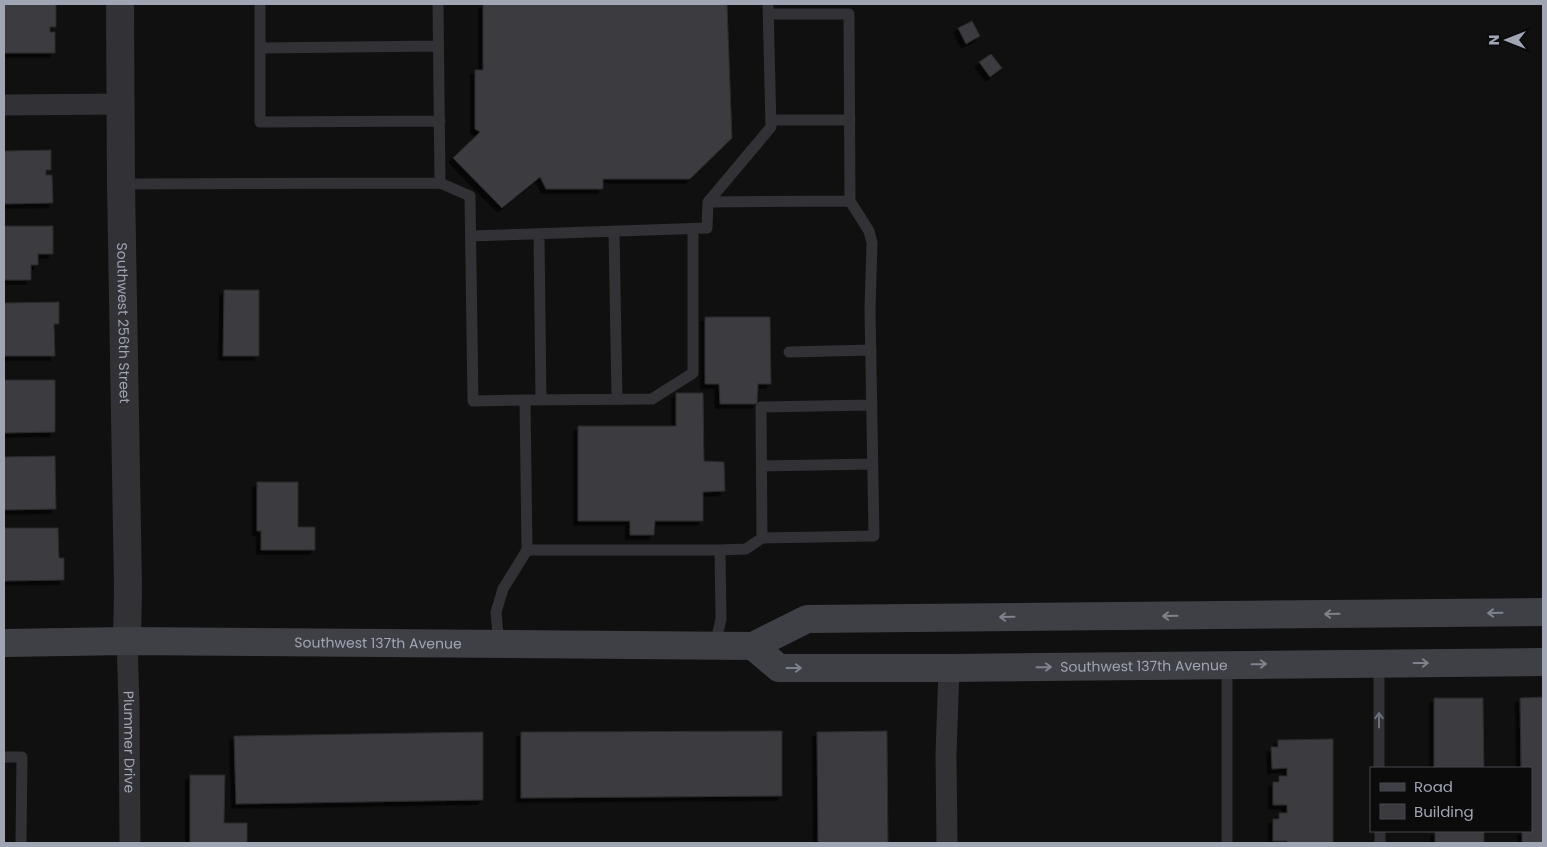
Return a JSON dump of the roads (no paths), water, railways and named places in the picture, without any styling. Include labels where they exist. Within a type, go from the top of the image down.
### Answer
[{"type":"main road","name":"Southwest 137th Avenue","points":[[4,643],[127,641],[753,646],[807,619],[1543,612]]},
{"type":"main road","name":"Southwest 137th Avenue","points":[[753,646],[779,668],[1543,662]]},
{"type":"street","name":"Southwest 256th Street","points":[[120,4],[128,588],[127,641]]},
{"type":"street","points":[[4,104],[121,104]]},
{"type":"street","name":"Plummer Drive","points":[[127,641],[130,843]]},
{"type":"street","points":[[947,843],[946,754],[949,668]]},
{"type":"lane","points":[[260,4],[260,122],[440,121]]},
{"type":"lane","points":[[438,4],[440,183]]},
{"type":"lane","points":[[471,236],[707,228],[708,202],[771,127],[769,9],[849,14],[850,201],[869,231],[872,243],[871,350],[874,536],[762,538],[746,549],[527,550]]},
{"type":"lane","points":[[260,48],[438,46]]},
{"type":"lane","points":[[771,120],[850,120]]},
{"type":"lane","points":[[121,184],[440,183],[470,196],[473,401],[652,399],[693,373],[693,229]]},
{"type":"lane","points":[[708,202],[850,201]]},
{"type":"lane","points":[[614,231],[617,399]]},
{"type":"lane","points":[[539,234],[541,400]]},
{"type":"lane","points":[[789,352],[871,350]]},
{"type":"lane","points":[[499,644],[496,612],[503,588],[527,550],[525,400]]},
{"type":"lane","points":[[762,538],[761,407],[872,405]]},
{"type":"lane","points":[[762,466],[873,464]]},
{"type":"lane","points":[[714,646],[721,619],[720,550]]},
{"type":"lane","points":[[1379,663],[1380,767]]},
{"type":"lane","points":[[1227,665],[1227,843]]},
{"type":"lane","points":[[4,757],[22,756],[21,843]]}]
